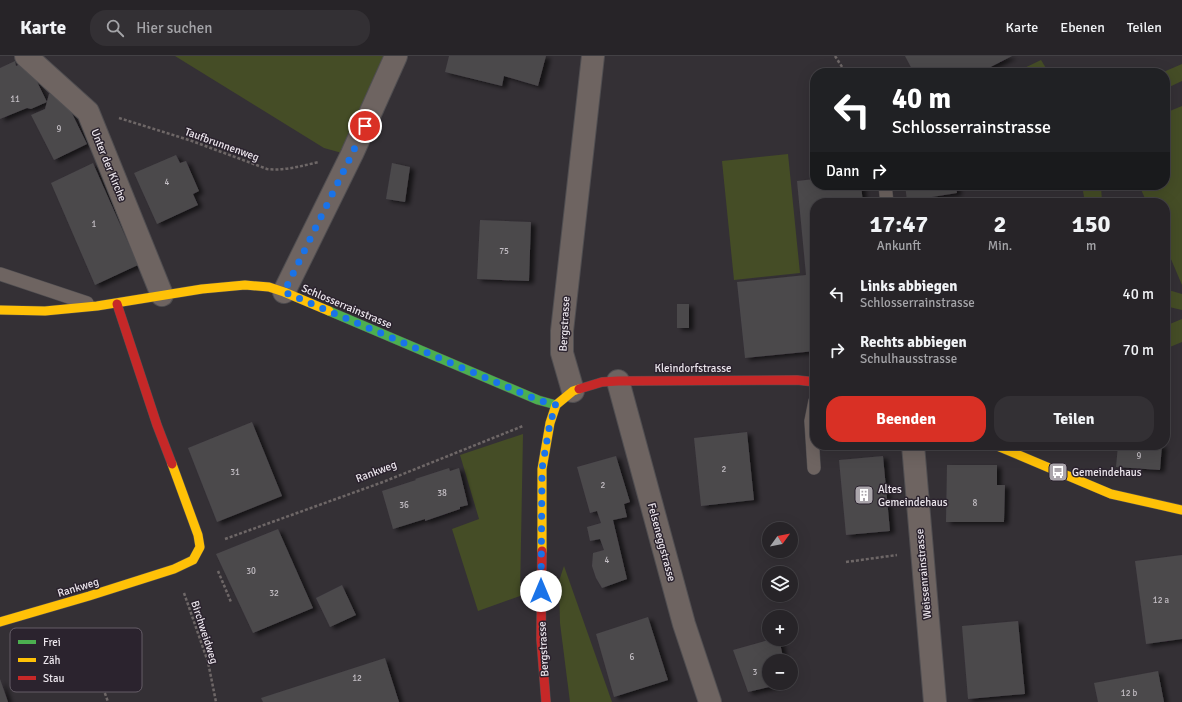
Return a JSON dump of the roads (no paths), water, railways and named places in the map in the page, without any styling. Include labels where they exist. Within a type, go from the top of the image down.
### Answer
[{"type":"street","name":"Unter der Kirche","points":[[26,56],[88,112],[162,295]]},
{"type":"street","points":[[284,292],[352,154],[396,56]]},
{"type":"street","name":"Bergstrasse","points":[[573,391],[562,353],[562,331],[593,56]]},
{"type":"street","name":"Schlosserrainstrasse","points":[[0,310],[23,312],[45,311],[117,304],[162,295],[210,288],[245,285],[269,287],[531,397],[556,405]]},
{"type":"street","name":"Rankweg","points":[[0,622],[41,611],[174,569],[193,560],[200,547],[198,535],[157,425],[117,304]]},
{"type":"street","name":"Kleindorfstrasse","points":[[573,391],[602,382],[618,380],[797,380],[810,381]]},
{"type":"street","name":"Felseneggstrasse","points":[[618,380],[684,624],[710,702]]},
{"type":"street","points":[[556,405],[573,391]]},
{"type":"street","name":"Bergstrasse","points":[[546,702],[541,639],[542,469],[550,423],[556,405]]},
{"type":"street","name":"Weissenrainstrasse","points":[[913,450],[935,702]]},
{"type":"street","points":[[1007,450],[1111,494],[1182,510]]},
{"type":"lane","points":[[0,274],[96,306]]},
{"type":"lane","points":[[812,450],[814,468]]},
{"type":"place","name":"Gemeindehaus","points":[[1058,472]]},
{"type":"place","name":"Altes Gemeindehaus","points":[[864,495]]}]
